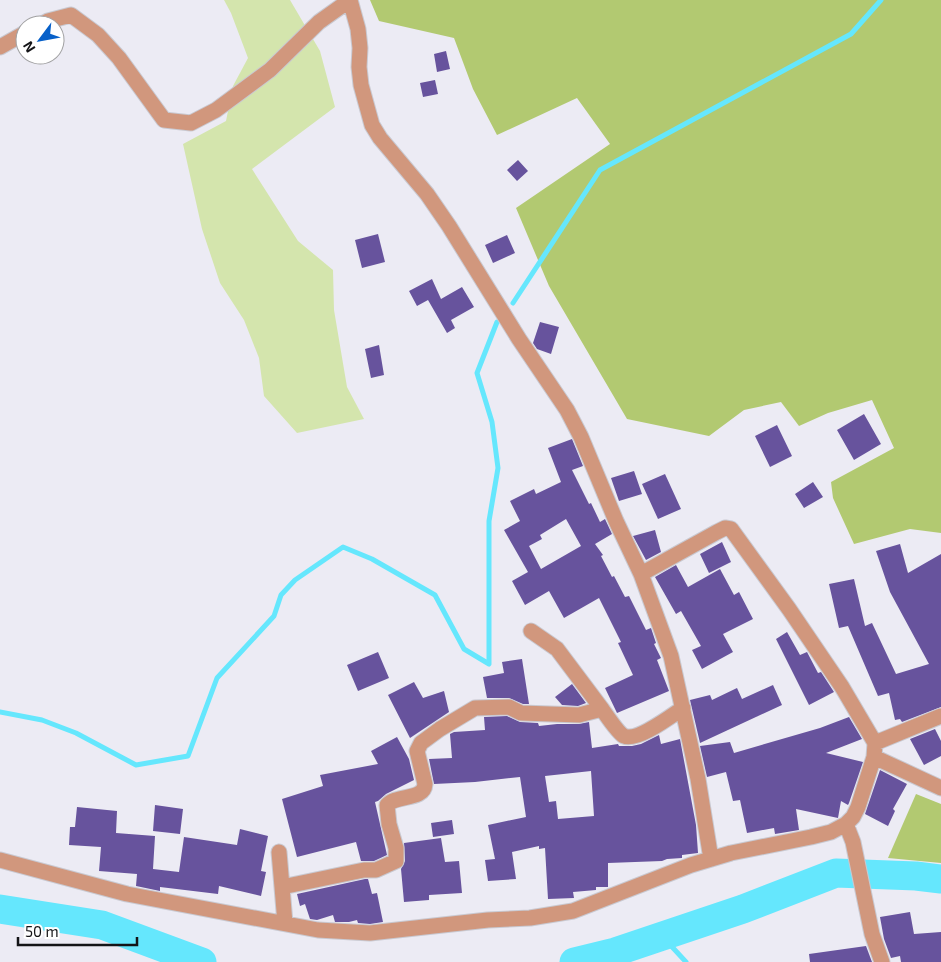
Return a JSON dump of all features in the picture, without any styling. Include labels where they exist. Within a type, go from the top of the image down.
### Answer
[{"type":"street","points":[[65,17],[71,16],[98,36],[119,58],[164,120],[191,123],[216,110],[270,70],[319,22],[350,0],[358,29],[361,86],[372,125],[380,138],[427,194],[449,226],[519,339],[567,410],[581,437],[616,521],[641,574],[671,656],[698,779],[711,859]]},
{"type":"street","points":[[0,47],[15,39]]},
{"type":"street","points":[[0,860],[110,891],[318,930],[370,933],[488,920],[530,918],[573,911],[711,859],[831,832],[846,824],[853,817],[858,807],[874,750],[862,718],[828,665],[730,530],[725,528],[641,574]]},
{"type":"street","points":[[531,631],[557,649],[623,736],[631,738],[641,734],[683,708]]},
{"type":"street","points":[[282,887],[364,870],[376,870],[396,861],[396,848],[389,824],[387,805],[393,800],[422,793],[425,789],[425,784],[417,751],[421,743],[475,708],[509,707],[521,713],[574,715],[602,709]]},
{"type":"street","points":[[874,750],[941,716]]},
{"type":"street","points":[[874,750],[941,788]]},
{"type":"street","points":[[846,824],[853,842],[872,934],[882,962]]},
{"type":"street","points":[[279,852],[285,923]]},
{"type":"green space","points":[[224,0],[290,0],[320,51],[335,107],[252,169],[298,241],[333,270],[334,310],[347,387],[364,419],[297,433],[264,396],[259,358],[244,320],[220,283],[202,229],[183,144],[226,121],[233,86],[248,58]]},
{"type":"green space","points":[[370,0],[941,0],[941,533],[910,529],[854,544],[833,498],[831,482],[894,448],[872,400],[828,413],[799,426],[781,402],[744,410],[709,436],[627,419],[549,286],[516,208],[610,144],[577,98],[497,135],[473,89],[454,38],[379,21]]},
{"type":"green space","points":[[916,794],[941,804],[941,863],[888,858]]},
{"type":"building","points":[[446,51],[450,69],[437,72],[434,54]]},
{"type":"building","points":[[435,80],[438,94],[423,97],[420,83]]},
{"type":"building","points":[[518,160],[528,171],[517,181],[507,170]]},
{"type":"building","points":[[378,234],[385,262],[362,268],[355,240]]},
{"type":"building","points":[[507,235],[515,253],[493,263],[485,245]]},
{"type":"building","points":[[432,279],[441,299],[462,287],[474,307],[451,320],[455,328],[447,333],[428,300],[417,306],[409,291]]},
{"type":"building","points":[[540,322],[559,327],[551,354],[537,349],[533,343]]},
{"type":"building","points":[[379,345],[384,375],[371,378],[365,349]]},
{"type":"building","points":[[864,414],[881,444],[854,460],[837,430]]},
{"type":"building","points":[[777,425],[792,456],[770,467],[755,436]]},
{"type":"building","points":[[572,439],[583,466],[572,470],[600,522],[605,519],[612,534],[595,544],[603,555],[601,556],[625,597],[629,596],[646,630],[651,628],[656,643],[654,644],[661,658],[657,660],[669,691],[617,713],[605,688],[633,675],[618,643],[621,642],[599,598],[564,618],[549,591],[525,605],[512,581],[528,572],[504,530],[520,521],[510,501],[534,489],[536,494],[561,482],[548,448]],"holes":[[[566,519],[581,546],[541,569],[529,546],[542,539],[540,535]]]},
{"type":"building","points":[[634,471],[642,494],[619,501],[611,478]]},
{"type":"building","points":[[665,474],[681,509],[658,519],[642,484]]},
{"type":"building","points":[[813,482],[823,497],[804,508],[795,494]]},
{"type":"building","points":[[655,530],[661,552],[646,560],[633,536]]},
{"type":"building","points":[[722,542],[731,562],[709,573],[700,554]]},
{"type":"building","points":[[900,544],[908,573],[941,554],[941,707],[902,722],[900,719],[895,720],[889,693],[878,696],[848,626],[839,628],[829,584],[854,579],[865,626],[872,623],[896,674],[929,664],[890,592],[876,551]]},
{"type":"building","points":[[676,565],[688,587],[720,569],[734,595],[739,592],[753,619],[723,634],[733,652],[702,669],[692,650],[701,646],[681,611],[676,614],[655,577]]},
{"type":"building","points":[[787,632],[800,655],[807,652],[818,673],[821,672],[834,692],[809,705],[776,639]]},
{"type":"building","points":[[378,652],[389,678],[358,691],[347,665]]},
{"type":"building","points":[[522,659],[529,704],[523,704],[509,698],[487,698],[483,677],[504,673],[502,662]]},
{"type":"building","points":[[414,682],[423,698],[444,691],[449,712],[410,738],[388,695]]},
{"type":"building","points":[[572,684],[586,703],[578,706],[562,705],[555,697]]},
{"type":"building","points":[[773,685],[782,705],[700,743],[690,700],[710,695],[712,700],[737,688],[742,699]]},
{"type":"building","points":[[507,716],[520,722],[538,723],[539,726],[589,722],[592,748],[618,744],[619,746],[632,746],[641,744],[659,735],[661,744],[680,739],[696,825],[698,853],[682,855],[682,858],[662,861],[608,863],[608,887],[596,887],[596,890],[573,892],[574,898],[548,899],[545,848],[539,849],[539,846],[512,852],[516,879],[488,881],[485,860],[495,859],[488,825],[526,817],[520,777],[434,784],[429,759],[452,758],[450,734],[454,732],[485,730],[484,717]],"holes":[[[591,771],[594,816],[558,819],[556,801],[549,802],[545,776]]]},
{"type":"building","points":[[849,717],[862,739],[826,753],[863,762],[848,805],[841,801],[838,818],[796,809],[799,830],[775,834],[774,828],[747,833],[740,800],[733,801],[726,772],[707,777],[700,746],[730,742],[734,753],[820,728]]},
{"type":"building","points":[[935,729],[941,741],[941,756],[924,765],[910,739]]},
{"type":"building","points":[[397,737],[409,759],[414,780],[386,794],[375,802],[387,855],[374,861],[361,861],[356,842],[297,857],[282,799],[323,786],[320,775],[378,764],[371,751]]},
{"type":"building","points":[[880,770],[907,784],[893,809],[895,811],[888,826],[865,814]]},
{"type":"building","points":[[155,805],[183,809],[180,834],[153,831]]},
{"type":"building","points":[[77,807],[117,811],[116,833],[155,836],[153,869],[179,872],[184,837],[237,845],[240,829],[268,836],[261,871],[266,872],[261,896],[219,886],[218,894],[160,887],[160,891],[136,886],[137,874],[99,871],[101,847],[69,845],[70,827],[75,827]]},
{"type":"building","points":[[452,820],[454,834],[433,837],[431,823]]},
{"type":"building","points":[[441,838],[445,862],[459,861],[462,893],[429,895],[429,900],[404,902],[401,869],[405,861],[404,843]]},
{"type":"building","points":[[368,879],[372,894],[377,893],[383,922],[370,924],[358,923],[357,920],[335,922],[333,915],[317,920],[310,919],[305,904],[300,906],[297,894]]},
{"type":"building","points":[[910,912],[914,934],[941,932],[941,962],[901,962],[900,956],[891,958],[884,939],[880,917]]},
{"type":"building","points":[[866,946],[872,962],[810,962],[809,954]]},
{"type":"waterway","points":[[513,303],[600,170],[851,34],[881,0]]},
{"type":"waterway","points":[[0,712],[42,720],[76,733],[136,765],[188,756],[217,678],[274,616],[281,595],[295,580],[343,547],[372,559],[435,595],[464,649],[489,664],[489,521],[498,468],[492,422],[477,373],[497,322]]},
{"type":"waterway","points":[[574,962],[615,952],[743,909],[836,873],[916,876],[941,879]]},
{"type":"waterway","points":[[0,909],[102,925],[202,962]]},
{"type":"waterway","points":[[662,936],[686,962]]}]
